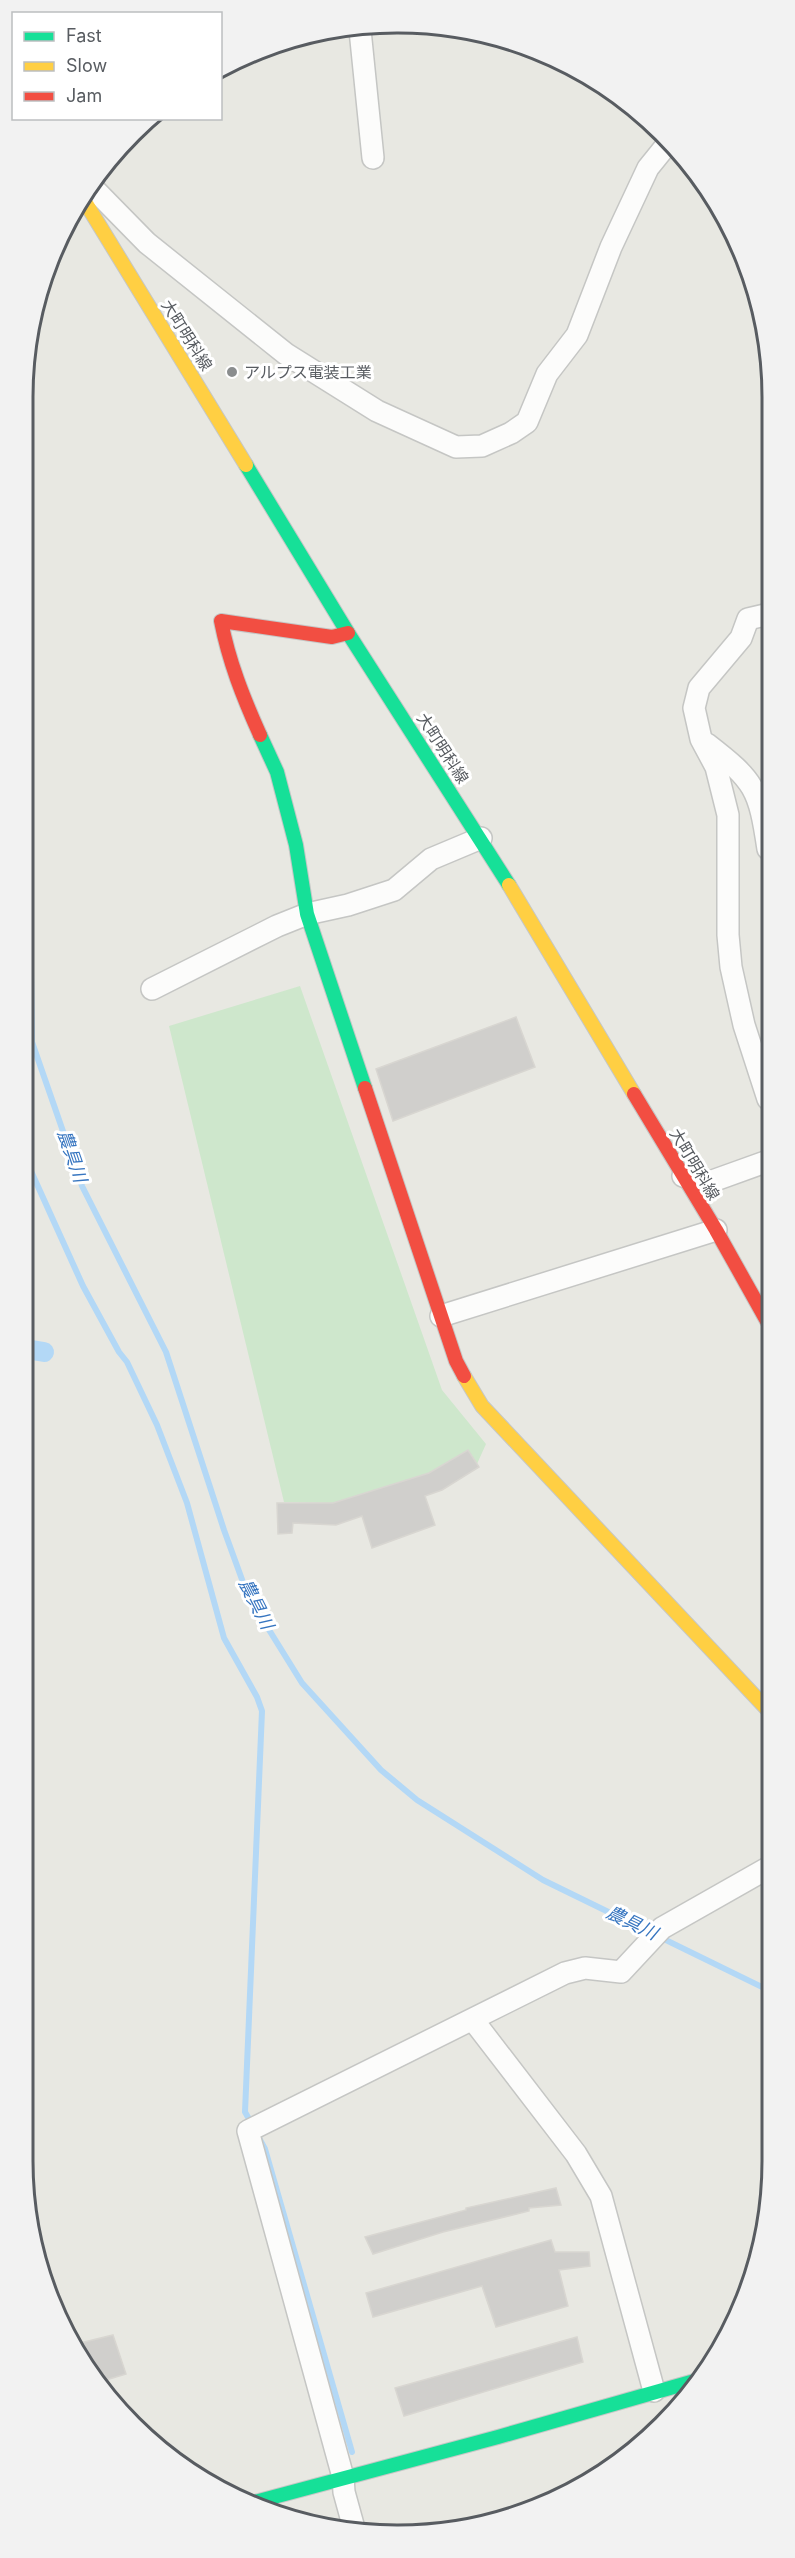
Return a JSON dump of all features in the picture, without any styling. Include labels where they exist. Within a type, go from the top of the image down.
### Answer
[{"type":"street","points":[[361,35],[374,158]]},
{"type":"street","points":[[97,192],[147,243],[286,354],[377,411],[456,447],[482,446],[511,433],[527,422],[547,374],[577,335],[611,247],[648,168],[664,149]]},
{"type":"street","name":"大町明科線","points":[[87,206],[348,633],[481,838],[716,1230],[762,1312]]},
{"type":"street","points":[[762,616],[748,619],[741,638],[699,688],[694,708],[701,739],[716,767],[728,815],[728,935],[731,967],[744,1025],[762,1080]]},
{"type":"street","points":[[348,633],[332,637],[221,621],[227,654],[237,685],[277,771],[296,845],[307,914],[462,1376],[482,1406],[762,1704]]},
{"type":"street","points":[[701,739],[745,775],[754,787],[762,822]]},
{"type":"street","points":[[152,989],[222,953],[307,914],[394,890],[431,859],[481,838]]},
{"type":"street","points":[[683,1176],[704,1184],[762,1163]]},
{"type":"street","points":[[441,1316],[716,1230]]},
{"type":"street","points":[[352,2522],[344,2492],[344,2477],[248,2131],[576,1969],[621,1972],[662,1928],[762,1871]]},
{"type":"street","points":[[472,2020],[576,2154],[601,2196],[654,2391]]},
{"type":"street","points":[[264,2499],[498,2437],[686,2383]]},
{"type":"green space","points":[[300,986],[442,1390],[486,1444],[477,1464],[468,1450],[429,1473],[333,1503],[284,1502],[169,1026]]},
{"type":"building","points":[[516,1017],[535,1067],[393,1121],[376,1069]]},
{"type":"building","points":[[468,1450],[479,1467],[442,1490],[425,1496],[435,1525],[372,1548],[362,1516],[336,1525],[293,1523],[292,1533],[278,1534],[277,1503],[333,1503],[429,1473]]},
{"type":"building","points":[[556,2188],[561,2205],[529,2208],[529,2211],[443,2232],[373,2254],[365,2237],[466,2210],[466,2208]]},
{"type":"building","points":[[551,2240],[555,2252],[589,2252],[590,2266],[559,2270],[568,2306],[496,2327],[482,2286],[373,2317],[366,2293]]},
{"type":"building","points":[[113,2335],[126,2374],[106,2380],[82,2343]]},
{"type":"building","points":[[577,2337],[583,2362],[404,2416],[395,2388]]},
{"type":"waterway","name":"農具川","points":[[33,1045],[82,1186],[166,1352],[248,1596],[302,1683],[381,1770],[417,1800],[543,1880],[762,1987]]},
{"type":"waterway","points":[[33,1175],[83,1286],[119,1352],[127,1362],[157,1425],[187,1503],[224,1638],[257,1697],[262,1711],[245,2112],[253,2126]]},
{"type":"waterway","points":[[33,1350],[44,1352]]},
{"type":"waterway","points":[[259,2138],[265,2149],[352,2452]]},
{"type":"traffic: fast","points":[[246,465],[348,633],[509,885]]},
{"type":"traffic: fast","points":[[260,735],[277,772],[296,845],[307,914],[365,1088]]},
{"type":"traffic: fast","points":[[264,2499],[686,2383]]},
{"type":"traffic: slow","points":[[87,206],[246,465]]},
{"type":"traffic: slow","points":[[509,885],[634,1094]]},
{"type":"traffic: slow","points":[[464,1376],[482,1406],[762,1704]]},
{"type":"traffic: jam","points":[[260,735],[237,679],[221,621],[332,637],[348,633]]},
{"type":"traffic: jam","points":[[365,1088],[456,1361],[464,1376]]},
{"type":"traffic: jam","points":[[634,1094],[716,1230],[762,1312]]},
{"type":"place","name":"アルプス電装工業","points":[[232,372]]}]
